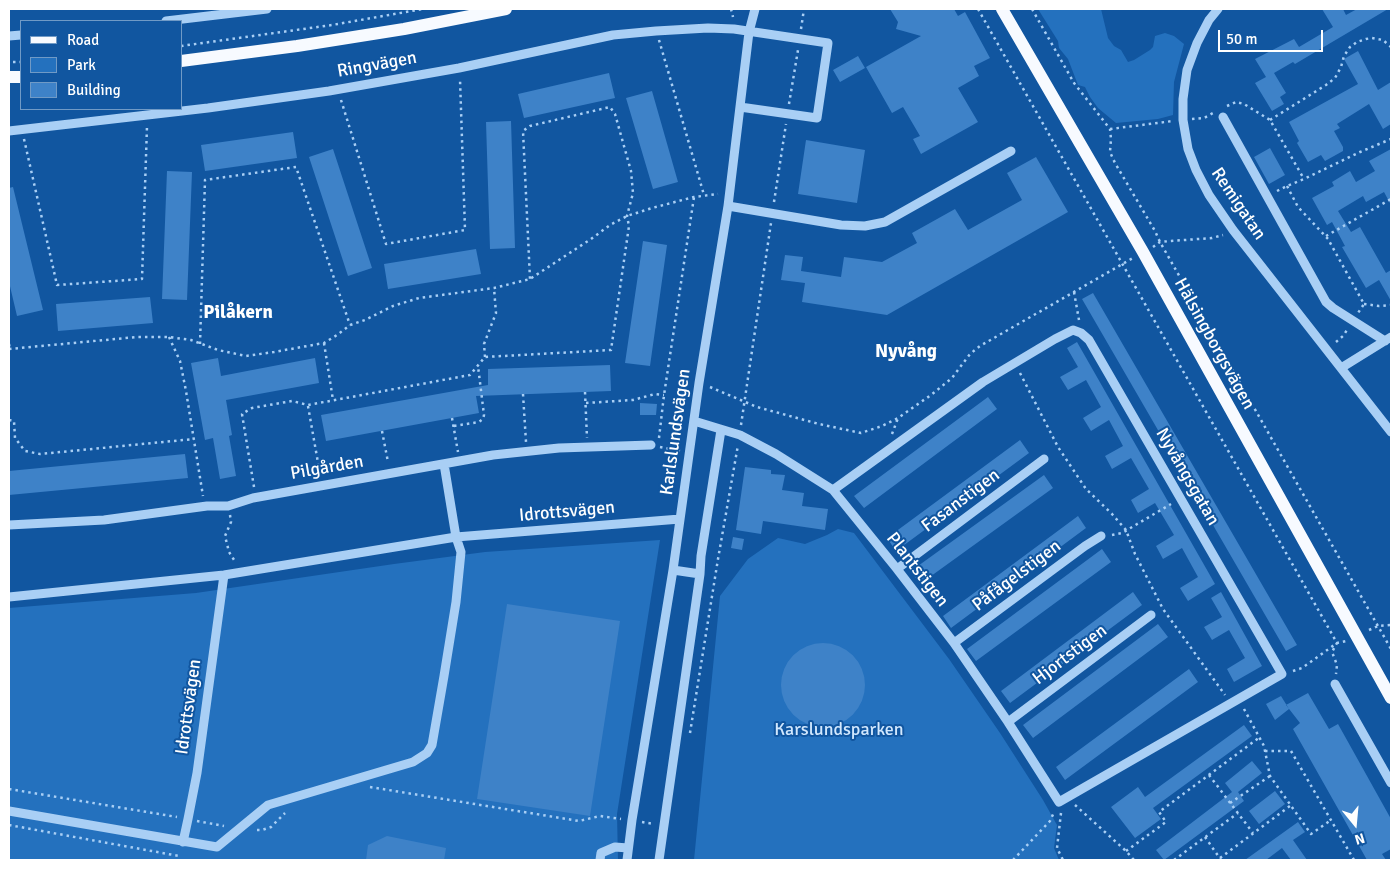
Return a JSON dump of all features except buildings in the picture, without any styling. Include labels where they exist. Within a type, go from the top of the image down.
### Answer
[{"type":"main road","name":"Ringvägen","points":[[182,62],[297,46],[506,9]]},
{"type":"main road","name":"Hälsingborgsvägen","points":[[1002,9],[1143,252],[1391,698]]},
{"type":"street","points":[[174,20],[267,9]]},
{"type":"street","name":"Karlslundsvägen","points":[[627,860],[730,194],[749,32],[755,9]]},
{"type":"street","name":"Remigatan","points":[[1218,9],[1197,43],[1187,70],[1183,99],[1183,120],[1188,149],[1196,170],[1209,195],[1233,230],[1391,432]]},
{"type":"street","name":"Ringvägen","points":[[9,131],[147,115],[338,89],[458,68],[613,36],[656,30],[734,29],[828,43],[817,118],[740,107]]},
{"type":"street","points":[[1221,114],[1326,302],[1353,320],[1388,339],[1341,368]]},
{"type":"street","points":[[728,206],[841,225],[865,226],[885,222],[1011,151]]},
{"type":"street","points":[[833,490],[983,382],[1055,339],[1073,330],[1081,332]]},
{"type":"street","name":"Nyvångsgatan","points":[[1081,332],[1089,340],[1282,674]]},
{"type":"street","name":"Plantstigen","points":[[694,421],[740,435],[776,454],[833,490],[954,643],[1008,722],[1059,802]]},
{"type":"street","points":[[659,860],[721,430]]},
{"type":"street","name":"Pilgården","points":[[9,525],[104,520],[207,506],[228,506],[253,498],[460,460],[527,451],[654,442]]},
{"type":"street","name":"Fasanstigen","points":[[897,569],[1044,459]]},
{"type":"street","points":[[9,811],[182,842],[217,846],[268,805],[412,762],[427,753],[432,745],[456,602],[461,552],[456,537],[444,464]]},
{"type":"street","name":"Idrottsvägen","points":[[9,597],[224,575],[456,537],[680,519]]},
{"type":"street","name":"Påfågelstigen","points":[[954,643],[1101,536]]},
{"type":"street","points":[[673,570],[700,574]]},
{"type":"street","name":"Idrottsvägen","points":[[182,842],[197,773],[224,575]]},
{"type":"street","name":"Hjortstigen","points":[[1008,722],[1151,615]]},
{"type":"street","points":[[1059,802],[1282,674]]},
{"type":"street","points":[[1335,684],[1391,783]]},
{"type":"street","points":[[600,860],[601,853],[615,847],[628,848]]},
{"type":"path","points":[[182,46],[322,26],[423,9]]},
{"type":"path","points":[[978,9],[1337,643]]},
{"type":"path","points":[[1032,9],[1074,84],[1110,129],[1110,152],[1391,650]]},
{"type":"path","points":[[656,30],[704,195]]},
{"type":"path","points":[[1270,120],[1335,78],[1344,56],[1350,47],[1357,42],[1372,38],[1383,40],[1391,47]]},
{"type":"path","points":[[338,89],[386,244],[465,230],[461,87],[458,68]]},
{"type":"path","points":[[1224,107],[1236,102],[1244,104],[1270,120],[1304,179]]},
{"type":"path","points":[[485,357],[611,350],[629,226],[627,216],[633,192],[631,171],[615,114],[610,107],[530,126],[523,132],[530,280]]},
{"type":"path","points":[[1194,112],[1192,119],[1221,114]]},
{"type":"path","points":[[21,129],[57,285],[142,279],[147,115]]},
{"type":"path","points":[[1110,129],[1176,121]]},
{"type":"path","points":[[1268,197],[1287,186],[1391,139]]},
{"type":"path","points":[[200,344],[205,180],[296,167],[350,325]]},
{"type":"path","points":[[1287,186],[1298,207],[1326,236],[1364,304]]},
{"type":"path","points":[[9,344],[9,350],[137,337],[169,337],[191,340],[218,350],[246,356],[324,343],[350,325],[393,306],[419,298],[494,288],[530,280],[610,225],[627,216],[694,197],[730,194]]},
{"type":"path","points":[[654,442],[664,395],[694,197]]},
{"type":"path","points":[[1326,236],[1391,199]]},
{"type":"path","points":[[700,383],[757,407],[861,433],[898,418],[931,395],[952,378],[970,354],[980,346],[1160,242],[1212,238],[1222,236],[1233,230]]},
{"type":"path","points":[[253,498],[254,485],[242,414],[252,408],[292,401],[308,405],[470,375],[485,357],[484,344],[496,313],[494,288]]},
{"type":"path","points":[[1074,292],[1081,332]]},
{"type":"path","points":[[1326,349],[1343,336],[1364,304]]},
{"type":"path","points":[[1364,304],[1391,305]]},
{"type":"path","points":[[169,337],[180,361],[203,495],[207,506]]},
{"type":"path","points":[[324,343],[333,400]]},
{"type":"path","points":[[1015,363],[1058,447],[1086,489],[1126,530],[1135,554],[1163,609],[1224,694],[1234,701],[1260,737],[1270,776],[1290,806],[1311,834],[1331,820]]},
{"type":"path","points":[[454,426],[479,422],[483,419],[478,366]]},
{"type":"path","points":[[585,392],[588,447]]},
{"type":"path","points":[[523,394],[527,451]]},
{"type":"path","points":[[586,403],[633,400],[654,394],[664,395]]},
{"type":"path","points":[[308,405],[322,486]]},
{"type":"path","points":[[452,418],[460,460]]},
{"type":"path","points":[[9,420],[14,420],[15,438],[25,451],[40,454],[194,439]]},
{"type":"path","points":[[382,431],[390,474]]},
{"type":"path","points":[[1101,536],[1115,536],[1180,498]]},
{"type":"path","points":[[224,575],[236,564],[229,552],[225,536],[231,522],[228,506]]},
{"type":"path","points":[[1365,631],[1378,626],[1391,625]]},
{"type":"path","points":[[1282,674],[1302,668],[1337,643],[1348,641]]},
{"type":"path","points":[[1335,684],[1337,665],[1332,652],[1337,643]]},
{"type":"path","points":[[1126,851],[1166,822],[1159,812],[1260,737]]},
{"type":"path","points":[[1265,751],[1292,751],[1354,860]]},
{"type":"path","points":[[1209,775],[1254,833]]},
{"type":"path","points":[[1230,803],[1270,776]]},
{"type":"path","points":[[365,786],[579,821],[600,816],[625,819]]},
{"type":"path","points":[[9,789],[239,829],[262,830],[271,827],[287,810]]},
{"type":"path","points":[[1059,802],[1077,805],[1134,860]]},
{"type":"path","points":[[1013,860],[1050,821],[1059,802]]},
{"type":"path","points":[[1059,802],[1061,814],[1057,848],[1063,860]]},
{"type":"path","points":[[1205,837],[1221,859],[1290,806]]},
{"type":"path","points":[[1174,860],[1238,813]]},
{"type":"path","points":[[639,821],[656,824]]},
{"type":"path","points":[[9,825],[179,856]]},
{"type":"green space","points":[[1038,9],[1101,9],[1108,38],[1114,46],[1121,50],[1128,62],[1150,50],[1153,47],[1155,36],[1165,33],[1174,36],[1184,44],[1174,82],[1173,115],[1158,119],[1116,123],[1098,108],[1085,87],[1078,85],[1068,59],[1059,48],[1058,41]]},
{"type":"green space","name":"Karslundsparken","points":[[838,529],[854,533],[949,659],[1000,733],[1057,825],[1054,848],[1059,860],[694,860],[720,596],[748,559],[778,538],[805,544]]},
{"type":"green space","points":[[660,540],[617,814],[618,860],[9,860],[9,608],[196,593],[485,552]]},
{"type":"district","name":"Pilåkern","points":[[238,313]]},
{"type":"district","name":"Nyvång","points":[[906,352]]}]
